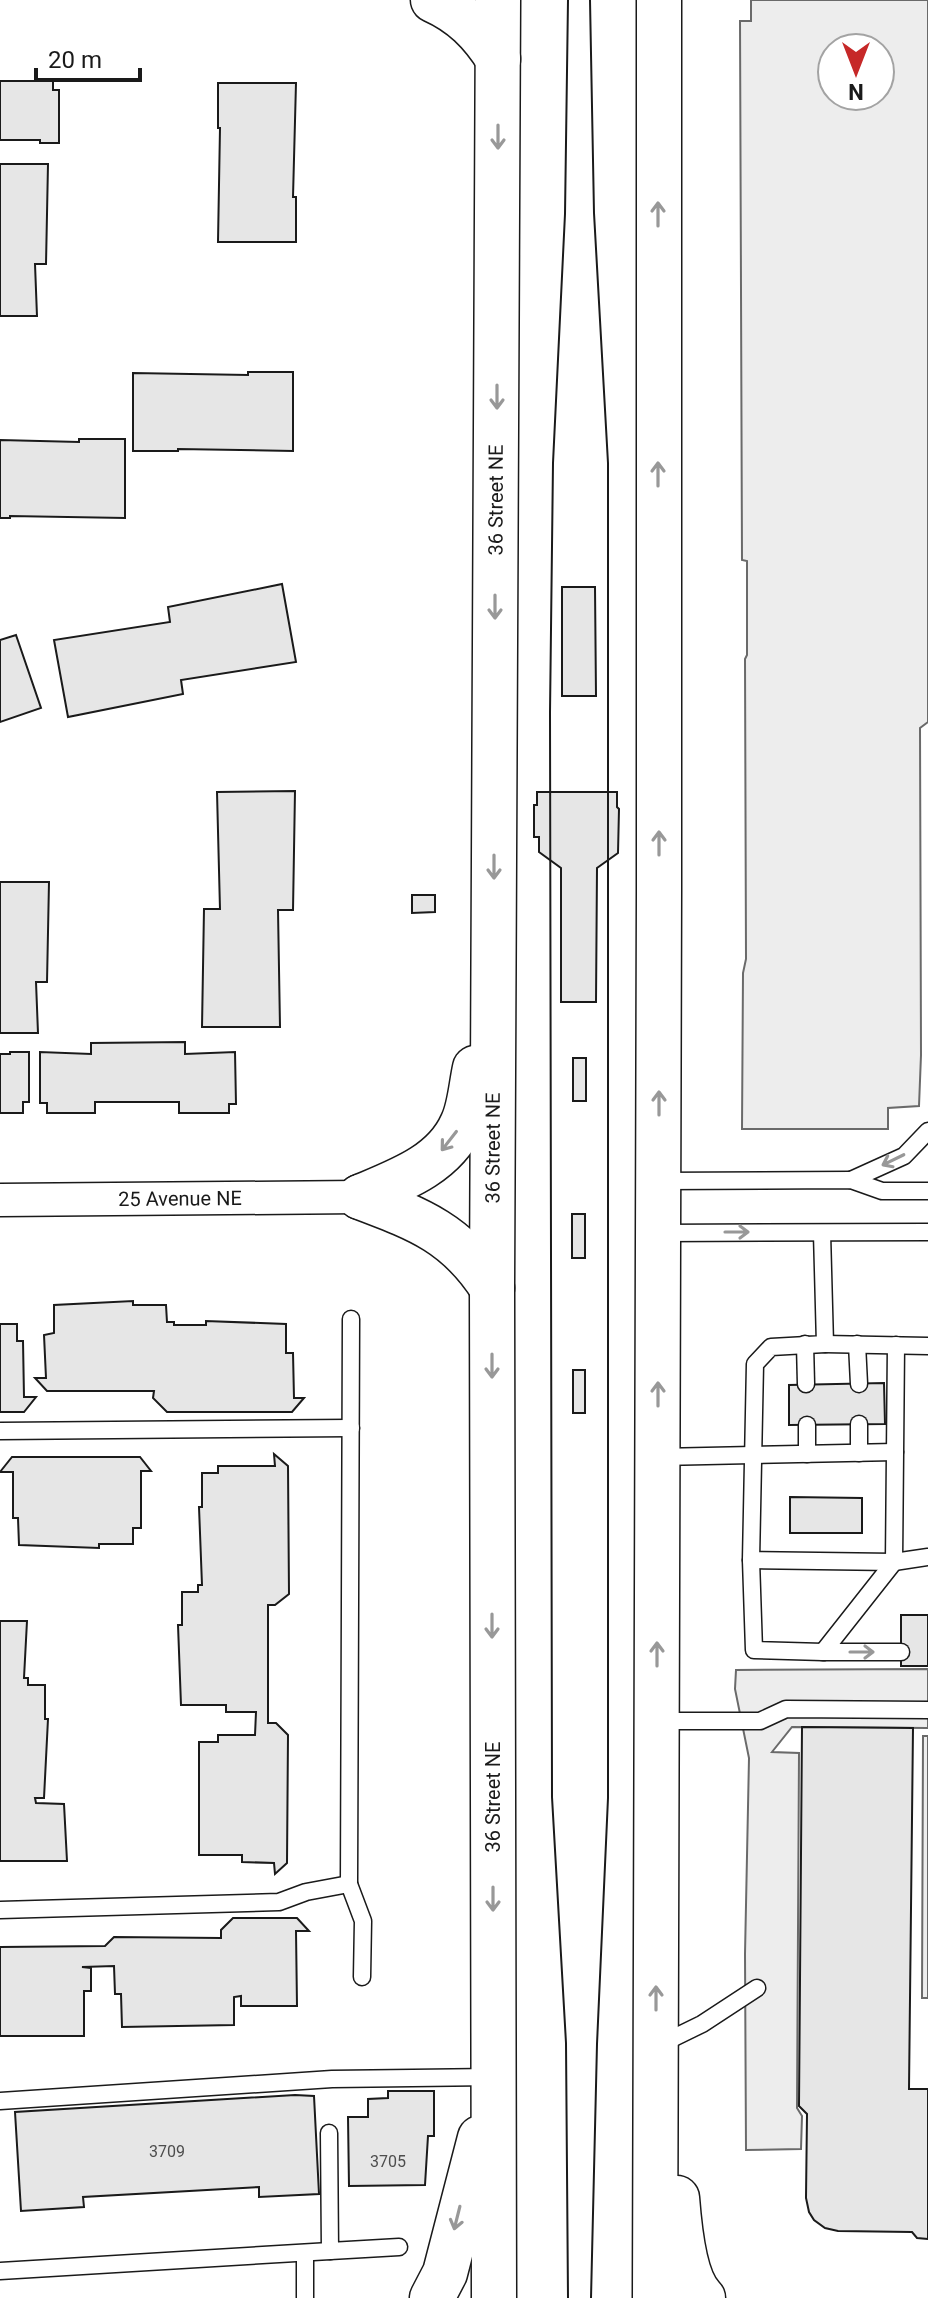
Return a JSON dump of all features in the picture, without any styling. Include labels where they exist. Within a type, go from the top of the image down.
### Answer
[{"type":"main road","points":[[433,0],[455,9],[498,59]]},
{"type":"main road","name":"36 Street NE","points":[[494,2298],[492,1288],[498,0]]},
{"type":"main road","points":[[655,2298],[659,0]]},
{"type":"main road","points":[[360,1197],[423,1168],[447,1145],[462,1124],[493,987]]},
{"type":"main road","points":[[360,1197],[420,1220],[452,1241],[478,1267],[492,1288]]},
{"type":"main road","points":[[432,2298],[445,2273],[493,2083]]},
{"type":"main road","points":[[656,2104],[676,2193],[686,2260],[698,2293],[703,2298]]},
{"type":"street","name":"25 Avenue NE","points":[[0,1200],[360,1197]]},
{"type":"lane","points":[[851,1180],[904,1156],[928,1131]]},
{"type":"lane","points":[[659,1181],[851,1180],[882,1191],[928,1191]]},
{"type":"lane","points":[[659,1233],[928,1232]]},
{"type":"lane","points":[[822,1233],[825,1344]]},
{"type":"lane","points":[[351,1319],[349,1884],[363,1921],[362,1977]]},
{"type":"lane","points":[[805,1344],[806,1384]]},
{"type":"lane","points":[[901,1652],[754,1650],[751,1560],[755,1364],[771,1347],[805,1344],[928,1346]]},
{"type":"lane","points":[[857,1344],[859,1384]]},
{"type":"lane","points":[[823,1652],[894,1562],[896,1345]]},
{"type":"lane","points":[[859,1424],[859,1453]]},
{"type":"lane","points":[[807,1425],[807,1454]]},
{"type":"lane","points":[[0,1431],[351,1428]]},
{"type":"lane","points":[[658,1457],[895,1452]]},
{"type":"lane","points":[[751,1560],[894,1562],[928,1557]]},
{"type":"lane","points":[[657,1721],[760,1721],[786,1709],[928,1710]]},
{"type":"lane","points":[[0,1910],[279,1902],[306,1892],[349,1884]]},
{"type":"lane","points":[[656,2047],[702,2024],[757,1988]]},
{"type":"lane","points":[[0,2101],[332,2079],[493,2083]]},
{"type":"lane","points":[[329,2133],[330,2251]]},
{"type":"lane","points":[[0,2271],[399,2247]]},
{"type":"lane","points":[[305,2253],[305,2298]]},
{"type":"shaded area","points":[[751,0],[928,0],[928,722],[920,728],[921,1055],[919,1106],[888,1108],[888,1129],[742,1129],[743,973],[746,959],[747,561],[742,560],[740,21],[751,21]]},
{"type":"shaded area","points":[[928,1669],[928,1728],[792,1727],[772,1752],[799,1753],[797,2108],[802,2116],[801,2149],[746,2150],[745,1954],[749,1758],[735,1689],[736,1670]]},
{"type":"shaded area","points":[[923,1736],[928,1736],[928,1998],[922,1998]]},
{"type":"building","points":[[0,81],[53,81],[53,90],[59,90],[59,143],[0,140]]},
{"type":"building","points":[[218,83],[296,83],[293,197],[296,197],[296,242],[218,242]]},
{"type":"building","points":[[0,164],[48,164],[46,264],[35,264],[37,316],[0,316]]},
{"type":"building","points":[[248,372],[293,372],[293,451],[133,451],[133,373],[248,375]]},
{"type":"building","points":[[79,439],[125,439],[125,518],[0,518],[0,440],[79,442]]},
{"type":"building","points":[[282,584],[296,662],[181,680],[183,694],[68,717],[54,640],[170,622],[168,607]]},
{"type":"building","points":[[562,587],[595,587],[596,696],[562,696]]},
{"type":"building","points":[[16,635],[41,708],[0,722],[0,640]]},
{"type":"building","points":[[295,791],[293,910],[278,910],[280,1027],[202,1027],[204,909],[220,909],[217,792]]},
{"type":"building","points":[[537,792],[617,792],[618,853],[597,868],[596,1002],[561,1002],[561,868],[539,852],[539,837],[534,837]]},
{"type":"building","points":[[0,882],[49,882],[47,982],[36,982],[38,1033],[0,1033]]},
{"type":"building","points":[[412,895],[435,895],[435,912],[412,913]]},
{"type":"building","points":[[185,1042],[185,1054],[235,1052],[236,1104],[229,1104],[229,1113],[179,1113],[179,1102],[95,1102],[95,1113],[47,1113],[47,1103],[40,1103],[40,1052],[91,1054],[91,1043]]},
{"type":"building","points":[[29,1052],[29,1102],[23,1102],[23,1113],[0,1113],[0,1054]]},
{"type":"building","points":[[573,1058],[586,1058],[586,1101],[573,1101]]},
{"type":"building","points":[[572,1214],[585,1214],[585,1258],[572,1258]]},
{"type":"building","points":[[133,1301],[133,1305],[166,1305],[167,1322],[174,1322],[174,1325],[206,1325],[206,1321],[286,1324],[286,1353],[293,1353],[294,1398],[304,1398],[292,1412],[167,1412],[153,1398],[154,1391],[47,1391],[35,1378],[46,1378],[44,1335],[54,1333],[54,1305]]},
{"type":"building","points":[[0,1324],[17,1324],[17,1341],[23,1341],[24,1397],[36,1397],[24,1412],[0,1412]]},
{"type":"building","points":[[573,1370],[585,1370],[585,1413],[573,1413]]},
{"type":"building","points":[[884,1383],[885,1424],[789,1425],[789,1385]]},
{"type":"building","points":[[274,1454],[288,1466],[289,1594],[275,1605],[268,1605],[268,1723],[276,1723],[288,1735],[287,1863],[275,1874],[274,1863],[242,1862],[242,1855],[199,1855],[199,1742],[218,1742],[218,1735],[255,1735],[256,1712],[226,1712],[226,1705],[181,1705],[178,1625],[182,1625],[182,1592],[198,1592],[198,1585],[202,1585],[199,1507],[202,1507],[202,1473],[218,1473],[218,1466],[275,1466]]},
{"type":"building","points":[[12,1457],[140,1457],[151,1471],[141,1471],[141,1528],[133,1528],[133,1544],[99,1544],[99,1548],[19,1545],[18,1518],[13,1518],[13,1472],[0,1472]]},
{"type":"building","points":[[790,1497],[862,1498],[862,1533],[790,1533]]},
{"type":"building","points":[[901,1615],[928,1615],[928,1666],[901,1666]]},
{"type":"building","points":[[0,1621],[27,1621],[24,1678],[28,1678],[28,1685],[45,1685],[45,1719],[48,1719],[44,1798],[35,1798],[36,1803],[64,1804],[67,1861],[0,1861]]},
{"type":"building","points":[[802,1727],[913,1728],[909,2089],[928,2089],[928,2239],[917,2238],[912,2232],[838,2231],[825,2228],[809,2212],[806,2198],[807,2114],[799,2106]]},
{"type":"building","points":[[233,1918],[297,1918],[309,1931],[296,1931],[297,2006],[241,2006],[241,1996],[234,1997],[234,2025],[122,2027],[121,1994],[115,1994],[114,1966],[82,1967],[91,1968],[91,1991],[84,1991],[84,2036],[0,2036],[0,1947],[105,1946],[114,1937],[221,1938],[221,1930]]},
{"type":"building","points":[[388,2091],[434,2091],[434,2136],[428,2136],[425,2185],[349,2186],[348,2117],[368,2117],[368,2099],[388,2098]]},
{"type":"building","points":[[314,2096],[319,2194],[259,2197],[259,2187],[83,2197],[84,2207],[21,2211],[15,2112]]},
{"type":"tram line","points":[[568,0],[565,214],[553,463],[550,713],[552,1797],[566,2043],[568,2298]]},
{"type":"tram line","points":[[590,0],[594,213],[608,463],[608,1798],[597,2044],[591,2298]]}]
